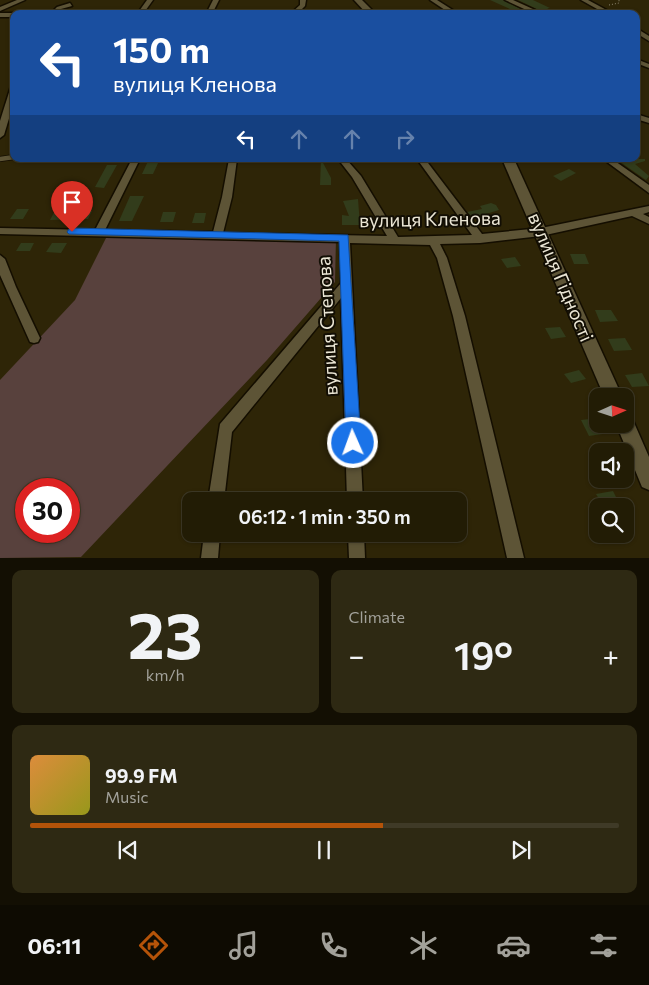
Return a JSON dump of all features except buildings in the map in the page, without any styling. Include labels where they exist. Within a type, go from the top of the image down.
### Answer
[{"type":"street","points":[[0,10],[22,0]]},
{"type":"street","points":[[358,0],[368,10]]},
{"type":"street","points":[[433,0],[449,10]]},
{"type":"street","points":[[508,0],[532,10]]},
{"type":"street","points":[[584,0],[601,10]]},
{"type":"street","points":[[56,10],[70,5]]},
{"type":"street","points":[[0,135],[10,105]]},
{"type":"street","points":[[99,232],[134,162]]},
{"type":"street","points":[[217,235],[227,197],[233,162]]},
{"type":"street","points":[[344,162],[356,176],[394,239]]},
{"type":"street","points":[[422,162],[480,238]]},
{"type":"street","name":"вулиця Гідності","points":[[509,162],[610,388]]},
{"type":"street","points":[[611,162],[649,190]]},
{"type":"street","name":"вулиця Кленова","points":[[0,231],[433,241],[542,232],[649,209]]},
{"type":"street","points":[[632,212],[649,221]]},
{"type":"street","name":"вулиця Степова","points":[[345,238],[355,492]]},
{"type":"street","points":[[433,241],[442,258],[458,316],[516,558]]},
{"type":"street","points":[[0,259],[10,287],[34,338]]},
{"type":"street","points":[[217,492],[225,429],[346,285]]},
{"type":"street","points":[[629,433],[649,480]]},
{"type":"street","points":[[209,558],[211,542]]},
{"type":"street","points":[[356,542],[357,558]]},
{"type":"path","points":[[601,10],[619,2],[618,0]]},
{"type":"shaded area","points":[[109,232],[336,238],[335,282],[267,360],[81,557],[0,558],[0,380],[75,300]]},
{"type":"route","points":[[72,232],[345,238],[353,443]]}]
